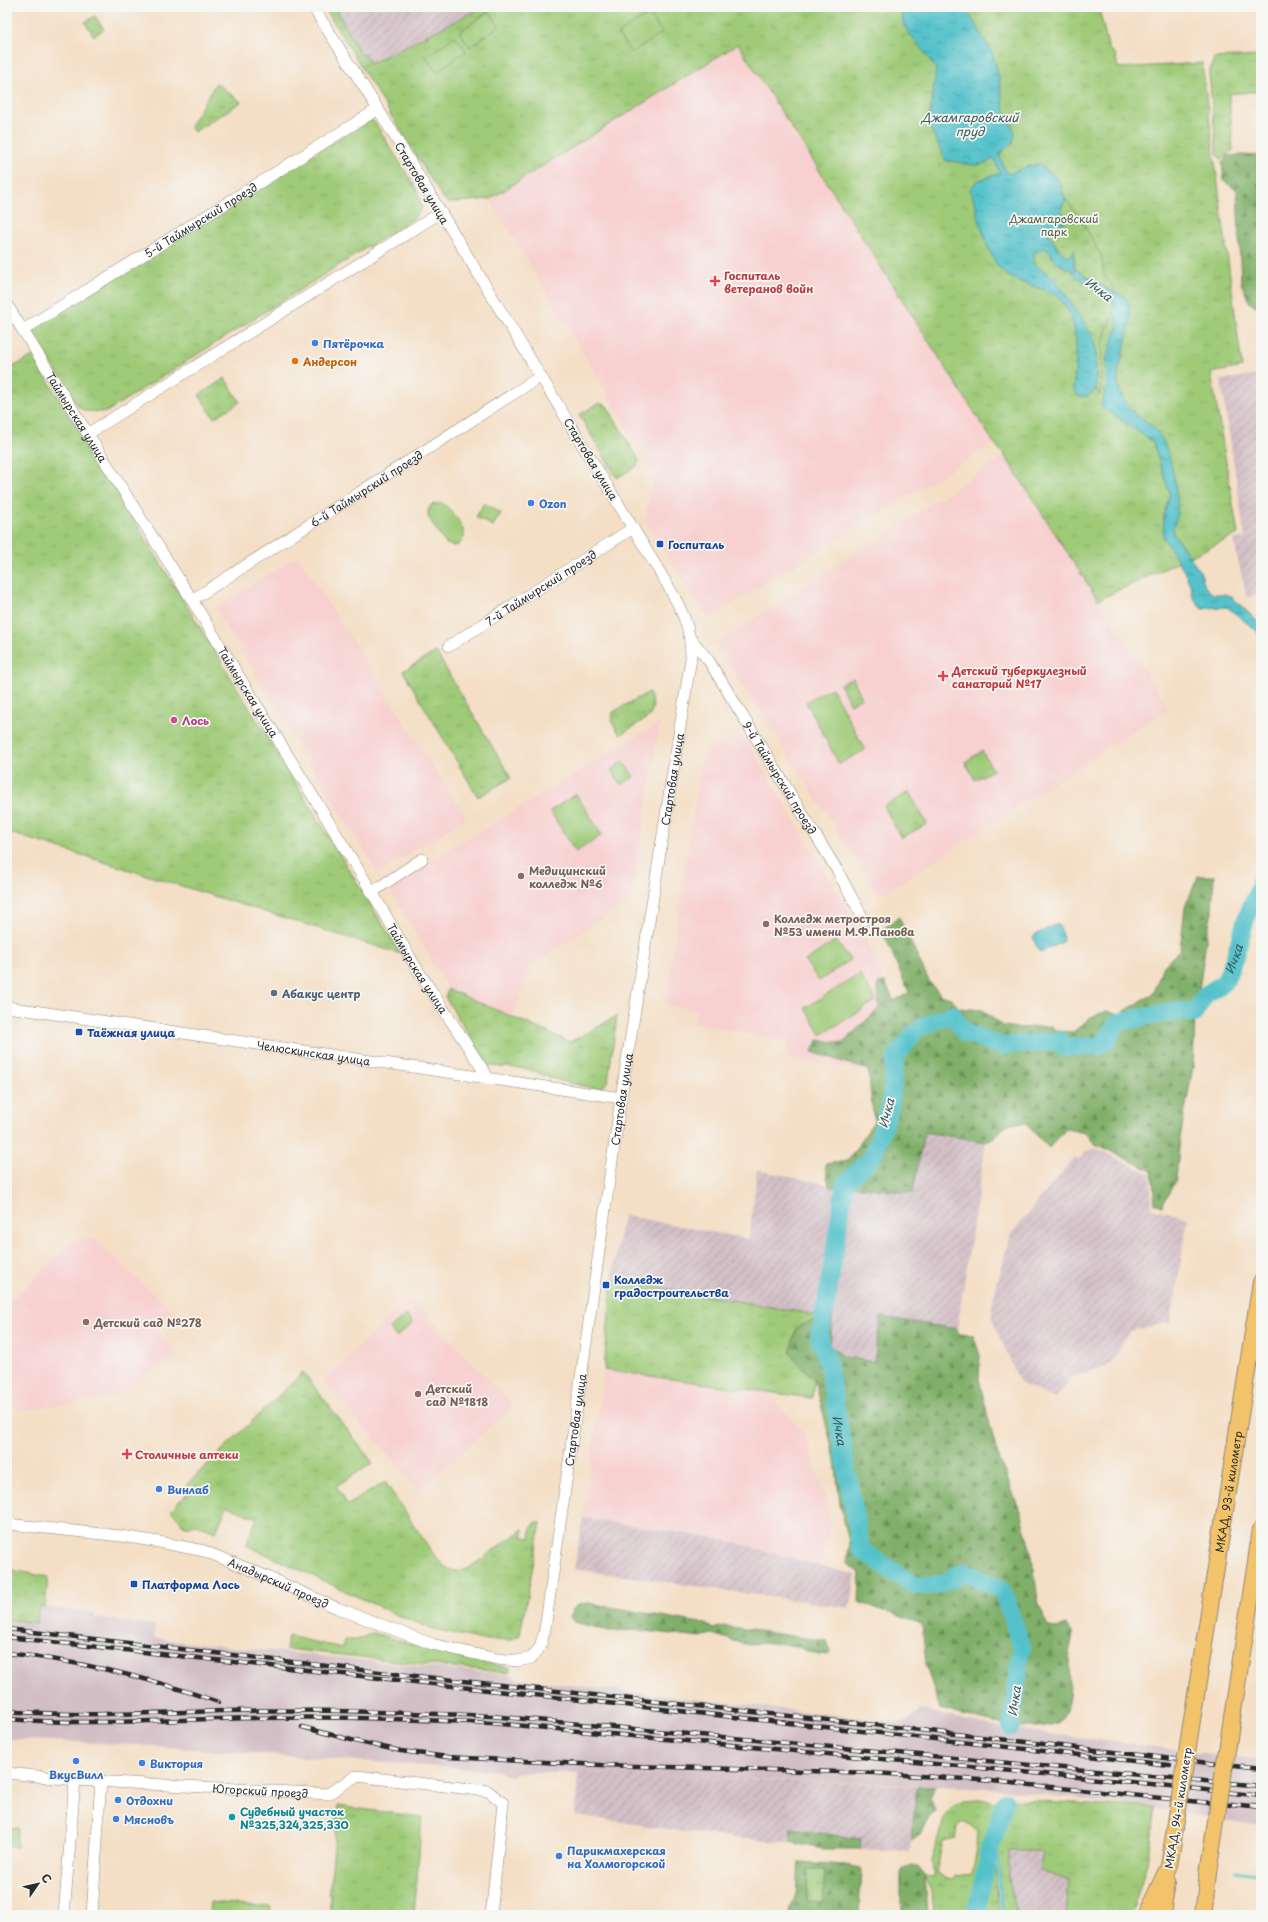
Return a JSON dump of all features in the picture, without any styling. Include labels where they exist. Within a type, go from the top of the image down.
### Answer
[{"type":"highway","name":"МКАД, 93-й километр","points":[[1195,1701],[1261,1282]]},
{"type":"highway","points":[[1203,1915],[1208,1873],[1261,1529]]},
{"type":"highway","name":"МКАД, 94-й километр","points":[[1162,1915],[1195,1701]]},
{"type":"highway","points":[[1146,1915],[1170,1866]]},
{"type":"street","name":"Стартовая улица","points":[[313,7],[378,109],[682,609],[691,639],[691,658],[621,1098],[562,1522],[545,1629],[540,1647]]},
{"type":"street","name":"5-й Таймырский проезд","points":[[23,330],[378,109]]},
{"type":"street","points":[[89,433],[440,213]]},
{"type":"street","name":"Таймырская улица","points":[[7,305],[89,433],[372,892],[417,969],[489,1079]]},
{"type":"street","name":"6-й Таймырский проезд","points":[[192,600],[541,376]]},
{"type":"street","name":"7-й Таймырский проезд","points":[[449,646],[633,528]]},
{"type":"street","name":"9-й Таймырский проезд","points":[[691,639],[709,662],[837,870],[864,920]]},
{"type":"street","points":[[372,892],[422,859]]},
{"type":"street","name":"Челюскинская улица","points":[[7,1007],[621,1098]]},
{"type":"street","name":"Анадырский проезд","points":[[7,1524],[121,1536],[204,1551],[254,1571],[337,1608],[446,1648],[497,1659],[518,1661],[532,1658],[540,1647]]},
{"type":"street","name":"Югорский проезд","points":[[7,1773],[75,1780],[101,1780],[328,1794],[356,1776],[488,1791],[503,1803],[491,1915]]},
{"type":"street","points":[[64,1915],[75,1780]]},
{"type":"street","points":[[92,1915],[101,1780]]},
{"type":"shaded area","points":[[335,7],[483,7],[370,64],[361,55]]},
{"type":"shaded area","name":"Госпиталь ветеранов войн","points":[[738,44],[994,443],[708,618],[645,522],[654,475],[589,363],[490,199]]},
{"type":"shaded area","points":[[1261,374],[1261,593],[1247,598],[1233,539],[1245,538],[1221,380]]},
{"type":"shaded area","name":"Детский туберкулезный санаторий №17","points":[[1005,456],[1169,708],[880,896],[716,644]]},
{"type":"shaded area","points":[[298,556],[466,818],[378,874],[215,608]]},
{"type":"shaded area","name":"Медицинский колледж №6","points":[[660,723],[631,900],[532,965],[511,1018],[448,989],[389,888],[445,852]]},
{"type":"shaded area","name":"Колледж метростроя №53 имени М.Ф.Панова","points":[[739,735],[746,739],[872,951],[896,1015],[858,1071],[786,1056],[787,1042],[694,1022],[696,1010],[666,1005],[680,898],[702,757],[710,747]]},
{"type":"shaded area","points":[[924,1132],[986,1142],[957,1329],[881,1317],[874,1362],[845,1357],[830,1347],[835,1284],[851,1185]]},
{"type":"shaded area","points":[[1095,1148],[1150,1174],[1152,1208],[1188,1218],[1171,1322],[1129,1331],[1110,1365],[1072,1377],[1055,1399],[1020,1383],[992,1319],[992,1304],[1010,1235],[1075,1157],[1079,1160],[1084,1153]]},
{"type":"shaded area","points":[[757,1170],[844,1188],[822,1316],[612,1279],[623,1215],[749,1239]]},
{"type":"shaded area","name":"Детский сад №278","points":[[92,1238],[174,1313],[157,1332],[180,1355],[112,1397],[19,1411],[7,1401],[7,1304],[75,1241]]},
{"type":"shaded area","name":"Детский сад №1818","points":[[410,1297],[513,1406],[420,1490],[323,1382]]},
{"type":"shaded area","points":[[604,1370],[768,1392],[804,1434],[824,1491],[830,1523],[822,1565],[724,1540],[583,1518]]},
{"type":"shaded area","points":[[583,1518],[724,1540],[856,1575],[849,1608],[574,1569]]},
{"type":"shaded area","points":[[39,1607],[95,1613],[95,1618],[155,1625],[154,1638],[183,1642],[509,1675],[514,1676],[517,1679],[904,1723],[921,1710],[1002,1728],[1261,1760],[1261,1826],[1146,1807],[991,1788],[578,1773],[519,1772],[512,1776],[504,1775],[499,1771],[139,1745],[7,1739],[7,1619],[37,1623]]},
{"type":"shaded area","points":[[578,1773],[917,1786],[910,1851],[860,1849],[861,1839],[792,1829],[790,1842],[775,1842],[699,1834],[575,1815]]},
{"type":"shaded area","points":[[1009,1851],[1044,1851],[1040,1869],[1069,1881],[1066,1915],[1017,1915],[1009,1880]]},
{"type":"green space","name":"Джамгаровский парк","points":[[324,7],[335,7],[361,55],[365,54],[370,64],[483,7],[1111,7],[1099,9],[1109,50],[1115,54],[1118,68],[1202,63],[1242,367],[1211,373],[1238,534],[1098,600],[1005,456],[994,443],[738,44],[490,199],[449,203],[442,197]]},
{"type":"green space","points":[[489,11],[499,26],[470,47],[459,32]]},
{"type":"green space","points":[[649,14],[662,33],[631,53],[618,34]]},
{"type":"green space","points":[[95,16],[104,29],[94,36],[85,22]]},
{"type":"green space","points":[[455,36],[466,51],[437,72],[426,57]]},
{"type":"green space","points":[[1261,56],[1261,91],[1229,94],[1233,150],[1221,159],[1217,154],[1209,74],[1214,58]]},
{"type":"green space","points":[[216,83],[241,102],[194,132],[190,126]]},
{"type":"green space","points":[[372,120],[417,190],[422,208],[414,218],[106,412],[85,411],[78,406],[37,340],[34,332],[36,327],[367,121]]},
{"type":"green space","points":[[1227,156],[1261,156],[1261,308],[1250,303],[1241,283],[1237,190],[1224,181],[1222,163]]},
{"type":"green space","points":[[1066,200],[1079,216],[1101,255],[1104,275],[1114,289],[1115,293],[1074,268],[1074,251],[1068,258],[1051,238],[1046,223],[1056,226],[1061,208]]},
{"type":"green space","points":[[1045,248],[1060,265],[1071,269],[1076,276],[1115,304],[1102,346],[1100,395],[1096,390],[1096,350],[1093,336],[1034,264],[1034,253]]},
{"type":"green space","points":[[33,356],[401,954],[7,832],[7,370]]},
{"type":"green space","points":[[225,378],[240,402],[214,418],[199,395]]},
{"type":"green space","points":[[599,403],[607,406],[639,460],[637,466],[617,478],[579,415]]},
{"type":"green space","points":[[441,503],[449,508],[460,523],[464,537],[459,545],[452,546],[445,543],[428,517],[428,511],[431,505]]},
{"type":"green space","points":[[484,503],[501,513],[493,526],[476,517]]},
{"type":"green space","points":[[436,652],[511,778],[478,797],[403,671]]},
{"type":"green space","points":[[853,678],[862,698],[850,704],[840,684]]},
{"type":"green space","points":[[832,688],[865,750],[839,764],[806,702]]},
{"type":"green space","points":[[649,692],[653,705],[650,716],[620,735],[612,722],[613,712]]},
{"type":"green space","points":[[982,751],[993,770],[975,780],[965,762]]},
{"type":"green space","points":[[623,761],[634,777],[621,785],[611,770]]},
{"type":"green space","points":[[909,792],[927,824],[901,838],[884,806]]},
{"type":"green space","points":[[576,794],[602,835],[576,852],[550,811]]},
{"type":"green space","points":[[1198,876],[1214,876],[1212,912],[1207,935],[1195,1017],[1193,1067],[1180,1138],[1176,1179],[1162,1206],[1155,1203],[1152,1171],[1095,1144],[1085,1133],[1066,1129],[1049,1148],[1025,1123],[1007,1124],[997,1135],[986,1142],[924,1132],[913,1193],[851,1186],[835,1284],[830,1347],[845,1357],[874,1362],[881,1317],[957,1329],[959,1334],[973,1335],[980,1355],[979,1379],[996,1450],[1020,1511],[1032,1556],[1038,1601],[1048,1627],[1058,1628],[1066,1625],[1073,1634],[1069,1655],[1069,1700],[1058,1723],[1030,1727],[1015,1726],[984,1721],[940,1709],[926,1665],[922,1624],[859,1602],[860,1573],[847,1564],[849,1542],[840,1504],[835,1459],[815,1381],[790,1353],[796,1328],[822,1316],[844,1189],[829,1186],[825,1164],[848,1161],[874,1121],[868,1070],[812,1052],[817,1040],[843,1043],[879,1008],[878,983],[885,982],[894,1001],[909,993],[882,930],[899,917],[930,983],[942,996],[951,998],[959,1008],[982,1010],[1003,1026],[1017,1028],[1052,1026],[1055,1031],[1073,1032],[1091,1017],[1106,1011],[1120,1014],[1154,993],[1162,968],[1180,949],[1185,907]]},
{"type":"green space","points":[[836,940],[850,960],[819,981],[805,961]]},
{"type":"green space","points":[[860,974],[876,1001],[821,1035],[805,1008]]},
{"type":"green space","points":[[448,989],[570,1042],[617,1016],[608,1081],[600,1090],[554,1079],[528,1069],[488,1066],[445,997]]},
{"type":"green space","points":[[612,1279],[822,1316],[812,1398],[604,1370]]},
{"type":"green space","points":[[406,1315],[413,1323],[396,1337],[390,1329]]},
{"type":"green space","points":[[303,1372],[373,1463],[336,1486],[348,1505],[385,1482],[434,1555],[444,1566],[454,1571],[468,1569],[523,1529],[523,1537],[530,1538],[531,1529],[536,1522],[541,1523],[520,1635],[510,1640],[482,1640],[430,1628],[397,1615],[246,1545],[257,1518],[227,1506],[216,1532],[195,1524],[190,1527],[183,1525],[171,1510],[190,1490],[186,1485]]},
{"type":"green space","points":[[7,1569],[48,1577],[45,1607],[39,1607],[37,1623],[7,1619]]},
{"type":"green space","points":[[588,1603],[706,1624],[713,1629],[723,1626],[827,1641],[830,1653],[819,1655],[806,1651],[797,1646],[778,1643],[745,1644],[712,1634],[700,1637],[635,1630],[609,1631],[574,1622],[570,1617],[574,1608],[578,1605]]},
{"type":"green space","points":[[373,1633],[452,1655],[510,1668],[509,1673],[286,1649],[288,1636],[342,1648],[344,1640],[357,1640]]},
{"type":"green space","points":[[917,1786],[935,1786],[929,1797],[936,1811],[929,1819],[921,1833],[911,1840]]},
{"type":"green space","points":[[1011,1799],[1155,1808],[1147,1863],[1131,1915],[1066,1915],[1069,1881],[1040,1869],[1043,1851],[1009,1851],[1009,1880],[1017,1915],[1004,1915],[1001,1902],[996,1835],[1005,1801]]},
{"type":"green space","points":[[978,1800],[999,1802],[999,1809],[980,1880],[976,1882],[968,1915],[934,1915],[932,1891],[925,1876],[935,1877],[931,1861],[944,1819],[952,1807],[963,1801]],"holes":[[[962,1823],[971,1825],[978,1831],[977,1848],[972,1874],[955,1876],[954,1880],[947,1879],[936,1872],[943,1841],[955,1838],[957,1828]]]},
{"type":"green space","points":[[338,1806],[422,1817],[414,1915],[330,1915],[330,1888]]},
{"type":"green space","points":[[7,1827],[18,1828],[17,1847],[7,1846]]},
{"type":"green space","points":[[791,1829],[861,1839],[860,1849],[821,1849],[790,1842]]},
{"type":"green space","points":[[993,1856],[995,1857],[999,1915],[980,1915]]},
{"type":"green space","points":[[799,1862],[846,1865],[861,1868],[859,1915],[789,1915],[791,1905],[797,1894]],"holes":[[[808,1869],[825,1870],[823,1902],[807,1901]]]},
{"type":"green space","points":[[911,1866],[918,1867],[925,1876],[928,1915],[901,1915],[901,1870]]},
{"type":"green space","points":[[808,1869],[825,1870],[823,1902],[806,1901]]},
{"type":"green space","points":[[211,1902],[271,1907],[270,1915],[210,1915]]},
{"type":"water","name":"Джамгаровский пруд","points":[[900,7],[965,7],[992,53],[998,73],[1003,105],[1015,133],[1013,143],[999,155],[1005,170],[1009,174],[1029,166],[1039,164],[1057,178],[1066,200],[1061,208],[1065,222],[1056,226],[1046,223],[1048,233],[1057,247],[1068,258],[1074,250],[1074,268],[1114,293],[1124,297],[1129,305],[1130,316],[1128,330],[1118,381],[1120,393],[1124,402],[1130,409],[1150,424],[1162,439],[1169,455],[1176,488],[1178,508],[1173,533],[1201,573],[1205,587],[1213,594],[1225,594],[1232,597],[1261,625],[1261,666],[1257,650],[1260,638],[1257,631],[1227,607],[1202,608],[1193,598],[1190,584],[1182,567],[1163,537],[1164,514],[1170,494],[1153,442],[1101,406],[1107,384],[1106,359],[1118,326],[1113,311],[1115,304],[1076,276],[1070,269],[1060,265],[1045,248],[1034,253],[1034,264],[1055,279],[1093,336],[1096,350],[1096,390],[1088,396],[1079,397],[1073,388],[1076,363],[1075,335],[1072,321],[1067,309],[1060,299],[1049,292],[1007,275],[996,264],[991,255],[970,189],[977,181],[1000,173],[994,159],[987,163],[975,165],[946,161],[929,125],[936,68],[904,26]]},
{"type":"water","points":[[1055,925],[1059,925],[1064,938],[1063,942],[1041,952],[1038,950],[1033,938],[1035,935]]},
{"type":"waterway","name":"Ичка","points":[[923,1026],[952,1014],[965,1033],[1001,1046],[1061,1041],[1064,1048],[1097,1046],[1107,1040],[1118,1022],[1176,1011],[1194,1014],[1205,995],[1225,982],[1235,956],[1246,919],[1259,888],[1261,878]]},
{"type":"waterway","name":"Ичка","points":[[913,1034],[895,1058],[890,1107],[873,1156],[845,1184],[827,1299],[819,1337],[828,1363],[861,1550],[915,1586],[936,1585],[966,1572],[1002,1590],[1022,1647],[1011,1727]]},
{"type":"waterway","name":"Ичка","points":[[975,1915],[990,1851],[1005,1801]]},
{"type":"waterway","name":"Ичка","points":[[996,1835],[1002,1915]]},
{"type":"waterway","points":[[1236,1871],[1257,1874]]},
{"type":"railway","points":[[7,1629],[397,1674],[903,1728],[1261,1769]]},
{"type":"railway","points":[[7,1637],[1170,1765]]},
{"type":"railway","points":[[7,1653],[34,1656],[141,1678],[218,1702]]},
{"type":"railway","points":[[7,1711],[88,1714],[256,1710],[391,1712],[491,1716],[1261,1786]]},
{"type":"railway","points":[[7,1719],[70,1722],[132,1722],[316,1717],[491,1723],[1142,1783],[1261,1796]]},
{"type":"railway","points":[[302,1727],[401,1751],[448,1757],[601,1765],[874,1773],[981,1780],[1261,1808]]},
{"type":"place","name":"Госпиталь ветеранов войн","points":[[715,281]]},
{"type":"place","name":"Пятёрочка","points":[[315,343]]},
{"type":"place","name":"Андерсон","points":[[295,361]]},
{"type":"place","name":"Ozon","points":[[531,503]]},
{"type":"place","name":"Госпиталь","points":[[660,544]]},
{"type":"place","name":"Детский туберкулезный санаторий №17","points":[[943,676]]},
{"type":"place","name":"Лось","points":[[174,720]]},
{"type":"place","name":"Медицинский колледж №6","points":[[521,876]]},
{"type":"place","name":"Колледж метростроя №53 имени М.Ф.Панова","points":[[766,924]]},
{"type":"place","name":"Абакус центр","points":[[274,993]]},
{"type":"place","name":"Таёжная улица","points":[[79,1032]]},
{"type":"place","name":"Колледж градостроительства","points":[[606,1285]]},
{"type":"place","name":"Детский сад №278","points":[[86,1322]]},
{"type":"place","name":"Детский сад №1818","points":[[418,1394]]},
{"type":"place","name":"Столичные аптеки","points":[[127,1454]]},
{"type":"place","name":"Винлаб","points":[[159,1489]]},
{"type":"place","name":"Платформа Лось","points":[[134,1584]]},
{"type":"place","name":"ВкусВилл","points":[[76,1761]]},
{"type":"place","name":"Виктория","points":[[142,1763]]},
{"type":"place","name":"Отдохни","points":[[118,1800]]},
{"type":"place","name":"Судебный участок №325,324,325,330","points":[[232,1817]]},
{"type":"place","name":"Мясновъ","points":[[116,1819]]},
{"type":"place","name":"Парикмахерская на Холмогорской","points":[[559,1856]]}]
